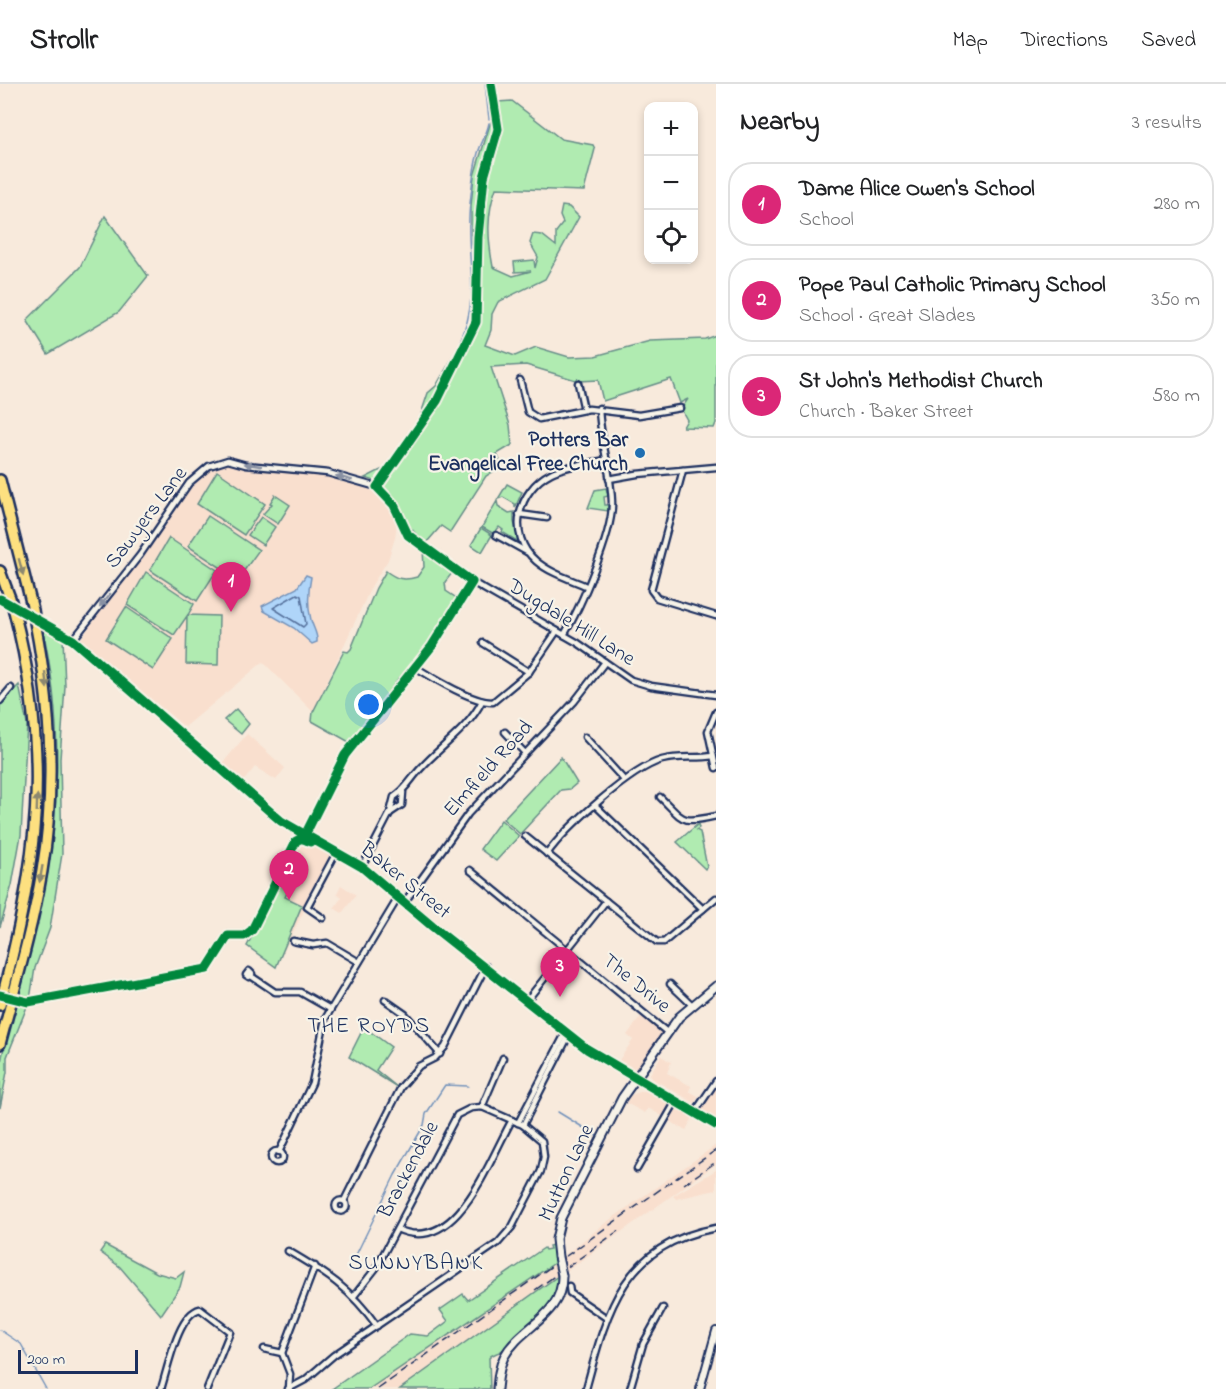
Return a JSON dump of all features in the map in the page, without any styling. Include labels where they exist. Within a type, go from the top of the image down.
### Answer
[{"type":"highway","points":[[0,480],[38,622],[50,728],[49,819],[38,893],[0,1044]]},
{"type":"highway","points":[[0,571],[5,600],[14,611],[29,672],[34,710],[37,797],[28,886],[0,1005]]},
{"type":"main road","name":"Mutton Lane","points":[[497,1389],[504,1357],[554,1307],[560,1295],[562,1275],[556,1239],[561,1218],[607,1126],[668,1033],[692,1005],[716,986]]},
{"type":"street","points":[[520,380],[528,412],[534,418],[542,419],[599,408],[639,415],[680,408]]},
{"type":"street","points":[[578,383],[584,410]]},
{"type":"street","points":[[564,635],[610,527],[613,503],[599,408]]},
{"type":"street","name":"Sawyers Lane","points":[[73,640],[141,555],[185,488],[198,474],[215,462],[228,460],[246,465],[328,473],[377,487]]},
{"type":"street","points":[[529,553],[520,535],[519,514],[526,494],[543,477],[554,471],[605,460]]},
{"type":"street","points":[[609,479],[716,467]]},
{"type":"street","points":[[683,470],[651,590],[657,598],[716,616]]},
{"type":"street","name":"Dugdale Hill Lane","points":[[377,487],[394,505],[408,535],[472,582],[564,635],[632,681],[716,695]]},
{"type":"street","points":[[519,514],[547,518]]},
{"type":"street","points":[[496,535],[529,553],[548,569],[586,586]]},
{"type":"street","points":[[305,835],[345,755],[432,646],[472,582]]},
{"type":"street","name":"Baker Street","points":[[38,622],[73,640],[199,747],[269,812],[362,867],[404,903],[528,999],[567,1033],[716,1125]]},
{"type":"street","points":[[416,666],[430,677],[482,701],[494,702],[529,672],[557,631]]},
{"type":"street","points":[[483,643],[529,672]]},
{"type":"street","name":"Elmfield Road","points":[[404,903],[468,814],[524,752],[574,702],[605,662]]},
{"type":"street","points":[[0,701],[11,688]]},
{"type":"street","points":[[362,867],[390,813],[394,797],[403,792],[422,766],[474,716],[482,701]]},
{"type":"street","points":[[716,712],[708,731],[716,768]]},
{"type":"street","points":[[506,732],[524,752]]},
{"type":"street","points":[[585,737],[624,780]]},
{"type":"street","points":[[547,854],[624,780],[640,768],[665,759],[714,758]]},
{"type":"street","points":[[390,813],[401,805],[403,792]]},
{"type":"street","points":[[660,797],[688,822],[716,816]]},
{"type":"street","points":[[596,806],[703,909]]},
{"type":"street","points":[[525,837],[660,943],[716,898]]},
{"type":"street","points":[[323,918],[307,908],[337,851]]},
{"type":"street","name":"The Drive","points":[[470,870],[668,1033]]},
{"type":"street","points":[[279,1152],[312,1083],[322,1028],[330,1009],[398,898]]},
{"type":"street","points":[[528,999],[606,901]]},
{"type":"street","points":[[293,942],[313,945],[327,943],[359,962]]},
{"type":"street","points":[[344,1201],[401,1087],[419,1066],[440,1054],[486,966]]},
{"type":"street","points":[[251,976],[275,992],[300,992],[330,1009]]},
{"type":"street","points":[[670,984],[692,1005]]},
{"type":"street","points":[[385,1000],[405,1014],[440,1054]]},
{"type":"street","points":[[521,1124],[567,1033]]},
{"type":"street","points":[[288,1389],[304,1380],[333,1355],[498,1243],[509,1233],[541,1171],[544,1158],[542,1141],[521,1124],[482,1107],[503,1058]]},
{"type":"street","points":[[695,1112],[716,1081]]},
{"type":"street","points":[[638,1169],[676,1101]]},
{"type":"street","name":"Brackendale","points":[[354,1296],[376,1268],[454,1120],[466,1110],[482,1107]]},
{"type":"street","points":[[397,1229],[416,1235],[426,1235],[456,1218],[512,1120]]},
{"type":"street","points":[[586,1389],[606,1317],[625,1282],[648,1259],[678,1239],[716,1228]]},
{"type":"street","points":[[288,1251],[315,1266],[354,1296],[377,1326]]},
{"type":"street","points":[[288,1389],[290,1374],[282,1353],[315,1266]]},
{"type":"street","points":[[569,1286],[570,1293],[606,1317]]},
{"type":"street","points":[[564,1299],[570,1293]]},
{"type":"street","points":[[630,1389],[643,1344],[663,1308]]},
{"type":"street","points":[[161,1389],[183,1323],[192,1312],[204,1309],[230,1331],[207,1389]]},
{"type":"street","points":[[700,1389],[716,1331]]},
{"type":"street","points":[[264,1349],[282,1353]]},
{"type":"street","points":[[290,1374],[304,1380]]},
{"type":"shaded area","points":[[223,464],[319,475],[366,486],[382,496],[397,522],[395,538],[388,560],[372,585],[313,712],[263,662],[185,727],[80,640],[196,480],[209,469]]},
{"type":"shaded area","points":[[247,734],[285,768],[276,780],[255,767],[242,783],[221,765]]},
{"type":"shaded area","points":[[302,840],[310,840],[332,854],[276,967],[247,946]]},
{"type":"shaded area","points":[[341,885],[356,895],[342,913],[334,908],[342,897],[337,893]]},
{"type":"shaded area","points":[[643,1014],[663,1034],[640,1067],[634,1068],[619,1060],[633,1040],[627,1035]]},
{"type":"shaded area","points":[[661,1056],[671,1062],[667,1073],[691,1086],[689,1091],[698,1096],[695,1103],[651,1078],[650,1074]]},
{"type":"shaded area","points":[[716,1087],[716,1119],[715,1120],[700,1111]]},
{"type":"shaded area","points":[[646,1090],[671,1105],[664,1117],[648,1108],[645,1113],[626,1103],[631,1095]]},
{"type":"shaded area","points":[[676,1107],[693,1117],[686,1130],[669,1121]]},
{"type":"shaded area","points":[[716,1145],[716,1164],[483,1331],[400,1389],[369,1389],[556,1262],[604,1224]]},
{"type":"shaded area","points":[[716,1170],[716,1190],[676,1199],[673,1196]]},
{"type":"green space","points":[[488,84],[492,84],[497,102],[512,101],[561,139],[593,145],[595,149],[584,191],[496,188],[489,228],[493,267],[513,276],[531,271],[515,272],[514,262],[534,260],[535,268],[538,257],[530,243],[533,234],[542,235],[556,246],[556,232],[563,223],[560,216],[562,206],[569,207],[579,217],[545,279],[498,302],[492,314],[491,330],[485,345],[515,356],[536,347],[569,357],[595,356],[650,341],[705,339],[716,335],[716,423],[714,428],[683,427],[687,420],[681,409],[688,399],[680,403],[671,379],[603,401],[598,380],[579,381],[526,365],[491,367],[510,425],[512,445],[497,454],[502,466],[486,476],[450,532],[441,526],[427,542],[409,526],[386,489],[377,482],[365,478],[383,469],[398,452],[419,420],[428,393],[436,386],[472,323],[476,269],[471,239],[471,206],[474,176],[492,118]]},
{"type":"green space","points":[[105,216],[148,276],[119,312],[48,354],[27,320],[80,267]]},
{"type":"green space","points":[[217,471],[265,504],[244,535],[197,504]]},
{"type":"green space","points":[[507,484],[522,492],[515,508],[515,504],[503,497],[498,499]]},
{"type":"green space","points":[[606,488],[608,496],[604,497],[608,511],[588,508],[595,490]]},
{"type":"green space","points":[[275,495],[290,505],[278,524],[263,514],[272,504],[270,503]]},
{"type":"green space","points":[[497,501],[498,506],[509,513],[514,512],[514,522],[521,547],[518,545],[519,542],[502,532],[503,530],[499,527],[494,534],[482,527]]},
{"type":"green space","points":[[208,516],[259,550],[238,579],[188,546]]},
{"type":"green space","points":[[261,517],[275,527],[263,545],[248,535]]},
{"type":"green space","points":[[481,528],[492,535],[482,552],[471,545]]},
{"type":"green space","points":[[169,538],[217,570],[197,601],[150,570]]},
{"type":"green space","points":[[423,550],[453,572],[445,582],[446,591],[458,599],[425,652],[398,679],[351,743],[312,721],[313,712],[344,651],[348,652],[351,649],[376,588],[386,571],[400,578],[417,577],[424,567]]},
{"type":"green space","points":[[146,572],[194,604],[188,615],[219,616],[218,665],[186,664],[187,616],[174,635],[127,605]]},
{"type":"green space","points":[[126,607],[173,639],[153,670],[106,639]]},
{"type":"green space","points":[[42,626],[63,638],[65,686],[60,759],[62,854],[50,928],[35,968],[30,999],[7,1057],[7,1072],[0,1108],[0,1067],[41,907],[53,838],[56,802],[56,731],[54,696]]},
{"type":"green space","points":[[19,685],[27,724],[21,835],[12,885],[0,927],[0,704]]},
{"type":"green space","points":[[236,709],[249,724],[241,734],[224,720]]},
{"type":"green space","points":[[561,757],[577,783],[570,789],[561,790],[520,834],[503,819]]},
{"type":"green space","points":[[501,820],[519,836],[496,861],[480,849]]},
{"type":"green space","points":[[698,824],[699,828],[696,830],[700,832],[707,867],[705,869],[677,842]]},
{"type":"green space","points":[[285,873],[290,875],[293,882],[285,897],[302,905],[276,967],[247,946]]},
{"type":"green space","points":[[364,1027],[391,1047],[376,1070],[397,1087],[349,1057]]},
{"type":"green space","points":[[105,1245],[157,1273],[176,1278],[184,1272],[180,1287],[161,1315],[120,1267],[100,1252]]},
{"type":"green space","points":[[553,1245],[556,1262],[369,1389],[332,1389],[410,1334],[428,1336],[448,1321],[440,1310],[463,1294],[468,1300],[544,1248],[545,1250],[550,1249],[549,1246]]},
{"type":"green space","points":[[558,1276],[558,1286],[554,1296],[538,1318],[509,1345],[489,1358],[490,1389],[400,1389]]},
{"type":"water","points":[[306,575],[311,577],[309,609],[317,639],[317,642],[312,644],[294,628],[264,611],[262,606],[297,588]]},
{"type":"waterway","points":[[485,84],[489,119]]},
{"type":"waterway","points":[[460,341],[467,324],[470,307],[469,221],[473,178],[478,153],[489,123]]},
{"type":"waterway","points":[[355,1257],[395,1175],[424,1125],[426,1114],[445,1085],[468,1086]]},
{"type":"waterway","points":[[558,1112],[597,1136]]},
{"type":"waterway","points":[[0,1330],[21,1344],[46,1389]]},
{"type":"tunnel","points":[[11,605],[37,619]]},
{"type":"railway","points":[[378,1389],[716,1150]]},
{"type":"railway","points":[[684,1184],[716,1162]]},
{"type":"railway","points":[[535,1290],[618,1231]]},
{"type":"cycle path","points":[[303,839],[345,755],[432,646],[472,582],[408,535],[394,505],[377,487],[437,401],[476,322],[478,237],[484,177],[498,129],[491,84]]},
{"type":"cycle path","points":[[0,599],[73,640],[281,821],[362,867],[433,927],[587,1049],[716,1125]]},
{"type":"cycle path","points":[[0,995],[28,1002],[207,969],[228,936],[244,936],[252,930],[296,841],[302,838],[310,842]]},
{"type":"place","name":"Potters Bar Evangelical Free Church","points":[[640,453]]},
{"type":"place","name":"Dame Alice Owen's School","points":[[231,612]]},
{"type":"place","name":"Pope Paul Catholic Primary School","points":[[289,900]]},
{"type":"place","name":"St John's Methodist Church","points":[[560,997]]},
{"type":"district","name":"THE ROYDS","points":[[369,1027]]},
{"type":"district","name":"SUNNYBANK","points":[[416,1264]]}]
